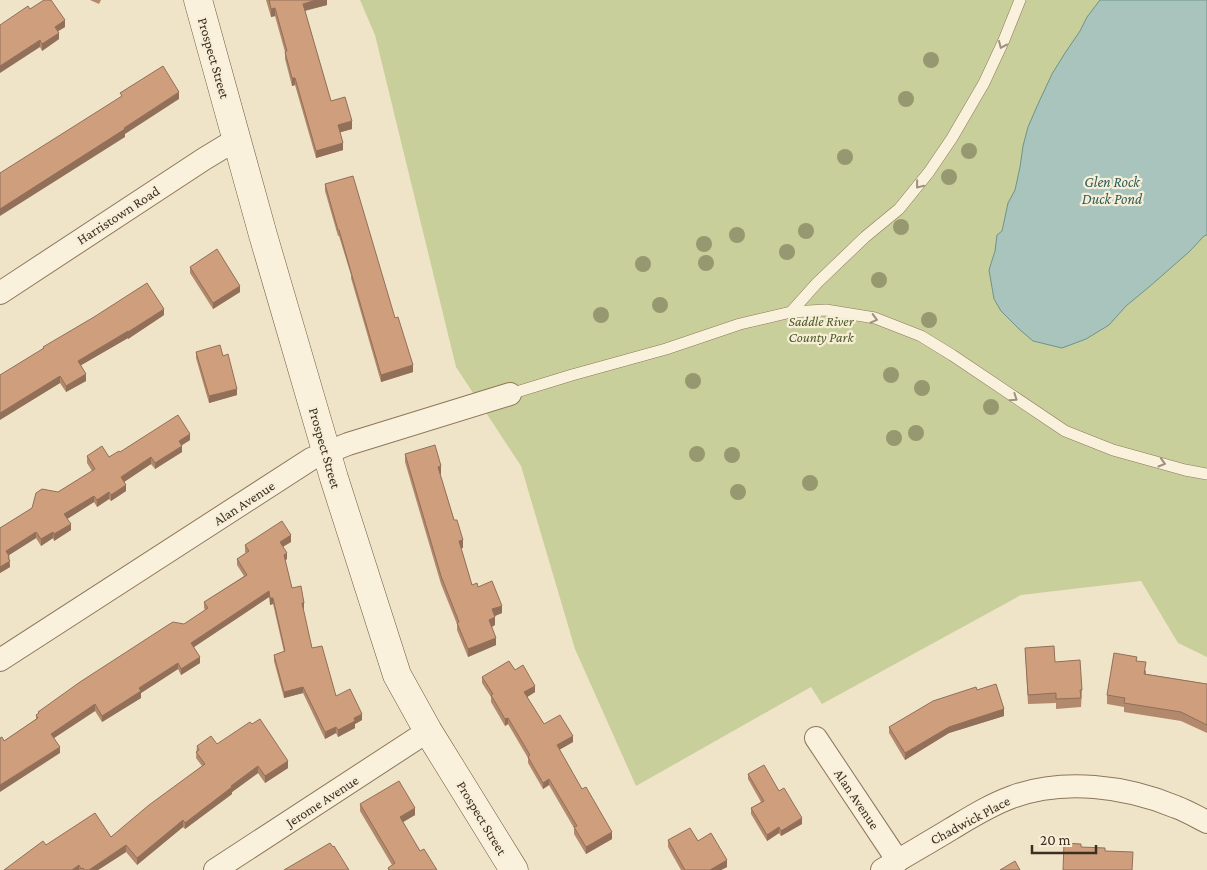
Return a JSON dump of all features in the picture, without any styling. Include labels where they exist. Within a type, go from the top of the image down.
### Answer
[{"type":"main road","name":"Prospect Street","points":[[198,0],[263,235],[334,478],[397,675],[428,732],[514,870]]},
{"type":"street","name":"Harristown Road","points":[[0,293],[237,139]]},
{"type":"street","name":"Alan Avenue","points":[[0,660],[310,459],[348,444],[510,394]]},
{"type":"street","name":"Jerome Avenue","points":[[215,870],[428,732]]},
{"type":"street","name":"Alan Avenue","points":[[816,738],[890,865]]},
{"type":"street","name":"Chadwick Place","points":[[890,865],[988,807],[1013,796],[1043,788],[1100,787],[1136,794],[1176,806],[1207,822]]},
{"type":"lane","points":[[791,312],[817,283],[899,209],[929,172],[952,138],[984,83],[1020,0]]},
{"type":"lane","points":[[510,394],[740,324],[791,312],[826,310],[875,318],[921,336],[1064,431],[1113,450],[1185,470],[1207,474]]},
{"type":"green space","name":"Saddle River County Park","points":[[360,0],[1207,0],[1207,657],[1178,643],[1141,581],[1021,595],[822,704],[811,687],[636,786],[575,649],[521,466],[456,367],[375,35]]},
{"type":"water","name":"Glen Rock Duck Pond","points":[[1100,0],[1207,0],[1207,235],[1126,306],[1109,325],[1086,339],[1062,348],[1033,341],[1001,311],[994,299],[989,270],[995,251],[997,235],[1002,231],[1008,203],[1015,190],[1028,127],[1052,74],[1087,17]]},
{"type":"building","points":[[44,0],[51,0],[65,20],[55,27],[59,33],[42,44],[40,40],[0,66],[0,25],[28,6],[30,9]]},
{"type":"building","points":[[269,0],[316,0],[303,4],[331,101],[345,97],[352,121],[338,125],[343,143],[316,151],[295,78],[292,78],[285,52],[287,51],[275,8],[271,9]]},
{"type":"building","points":[[163,66],[179,92],[0,209],[0,173],[122,96],[120,93]]},
{"type":"building","points":[[353,176],[395,318],[398,317],[413,365],[381,375],[325,184]]},
{"type":"building","points":[[217,249],[240,286],[213,303],[190,267]]},
{"type":"building","points":[[147,283],[164,309],[78,361],[86,374],[66,386],[60,376],[0,413],[0,375]]},
{"type":"building","points":[[220,345],[223,356],[228,354],[237,389],[209,396],[196,352]]},
{"type":"building","points":[[178,415],[190,434],[179,441],[182,446],[155,463],[151,457],[121,477],[126,485],[111,495],[109,492],[97,500],[94,496],[64,514],[71,524],[41,539],[36,532],[6,551],[10,561],[0,567],[0,528],[32,508],[36,493],[42,489],[58,492],[95,469],[87,456],[102,446],[109,457]]},
{"type":"building","points":[[435,445],[441,466],[438,467],[454,520],[457,520],[463,540],[459,541],[472,585],[477,583],[478,587],[492,581],[502,606],[492,609],[495,617],[489,620],[496,638],[468,649],[441,576],[405,454]]},
{"type":"building","points":[[282,521],[291,535],[280,542],[287,553],[284,555],[292,588],[301,586],[304,603],[302,603],[312,648],[322,646],[336,696],[350,689],[362,714],[354,718],[355,721],[338,730],[336,727],[325,732],[303,687],[284,692],[274,655],[285,651],[273,598],[270,598],[269,591],[191,643],[200,657],[181,669],[178,663],[139,688],[141,691],[102,716],[95,704],[51,734],[60,747],[0,785],[0,738],[2,737],[4,741],[38,718],[36,715],[38,712],[80,682],[168,625],[173,622],[184,624],[208,608],[204,602],[247,575],[237,559],[249,551],[245,545]]},
{"type":"building","points":[[1054,646],[1055,662],[1080,660],[1081,698],[1056,699],[1056,693],[1028,695],[1025,648]]},
{"type":"building","points":[[1114,653],[1137,657],[1136,661],[1146,662],[1144,674],[1207,684],[1207,725],[1181,712],[1124,703],[1125,698],[1107,695]]},
{"type":"building","points":[[509,661],[515,670],[523,665],[535,686],[524,692],[544,724],[560,715],[573,736],[557,745],[582,789],[586,787],[612,832],[586,847],[574,827],[577,826],[549,779],[543,783],[528,757],[530,755],[508,718],[505,719],[482,677]]},
{"type":"building","points":[[996,684],[1004,709],[949,727],[905,753],[889,727],[933,701],[976,687],[977,690]]},
{"type":"building","points":[[260,719],[288,761],[265,776],[258,766],[185,823],[183,820],[137,858],[126,845],[89,870],[81,869],[79,865],[72,870],[4,870],[43,841],[46,845],[95,813],[111,837],[149,805],[205,764],[196,752],[199,750],[197,746],[211,736],[217,744],[250,722],[252,724]]},
{"type":"building","points":[[764,765],[779,791],[784,788],[802,818],[781,831],[779,827],[767,835],[751,808],[764,801],[748,774]]},
{"type":"building","points":[[399,781],[415,808],[400,817],[420,851],[424,849],[437,870],[389,870],[388,868],[395,863],[360,804]]},
{"type":"building","points":[[690,828],[698,841],[711,833],[727,860],[710,870],[685,870],[668,840]]},
{"type":"building","points":[[330,843],[334,846],[349,870],[284,870]]},
{"type":"building","points":[[1064,843],[1081,844],[1081,847],[1105,848],[1105,851],[1133,852],[1132,870],[1063,870]]},
{"type":"building","points":[[1015,861],[1020,870],[1000,870]]}]
